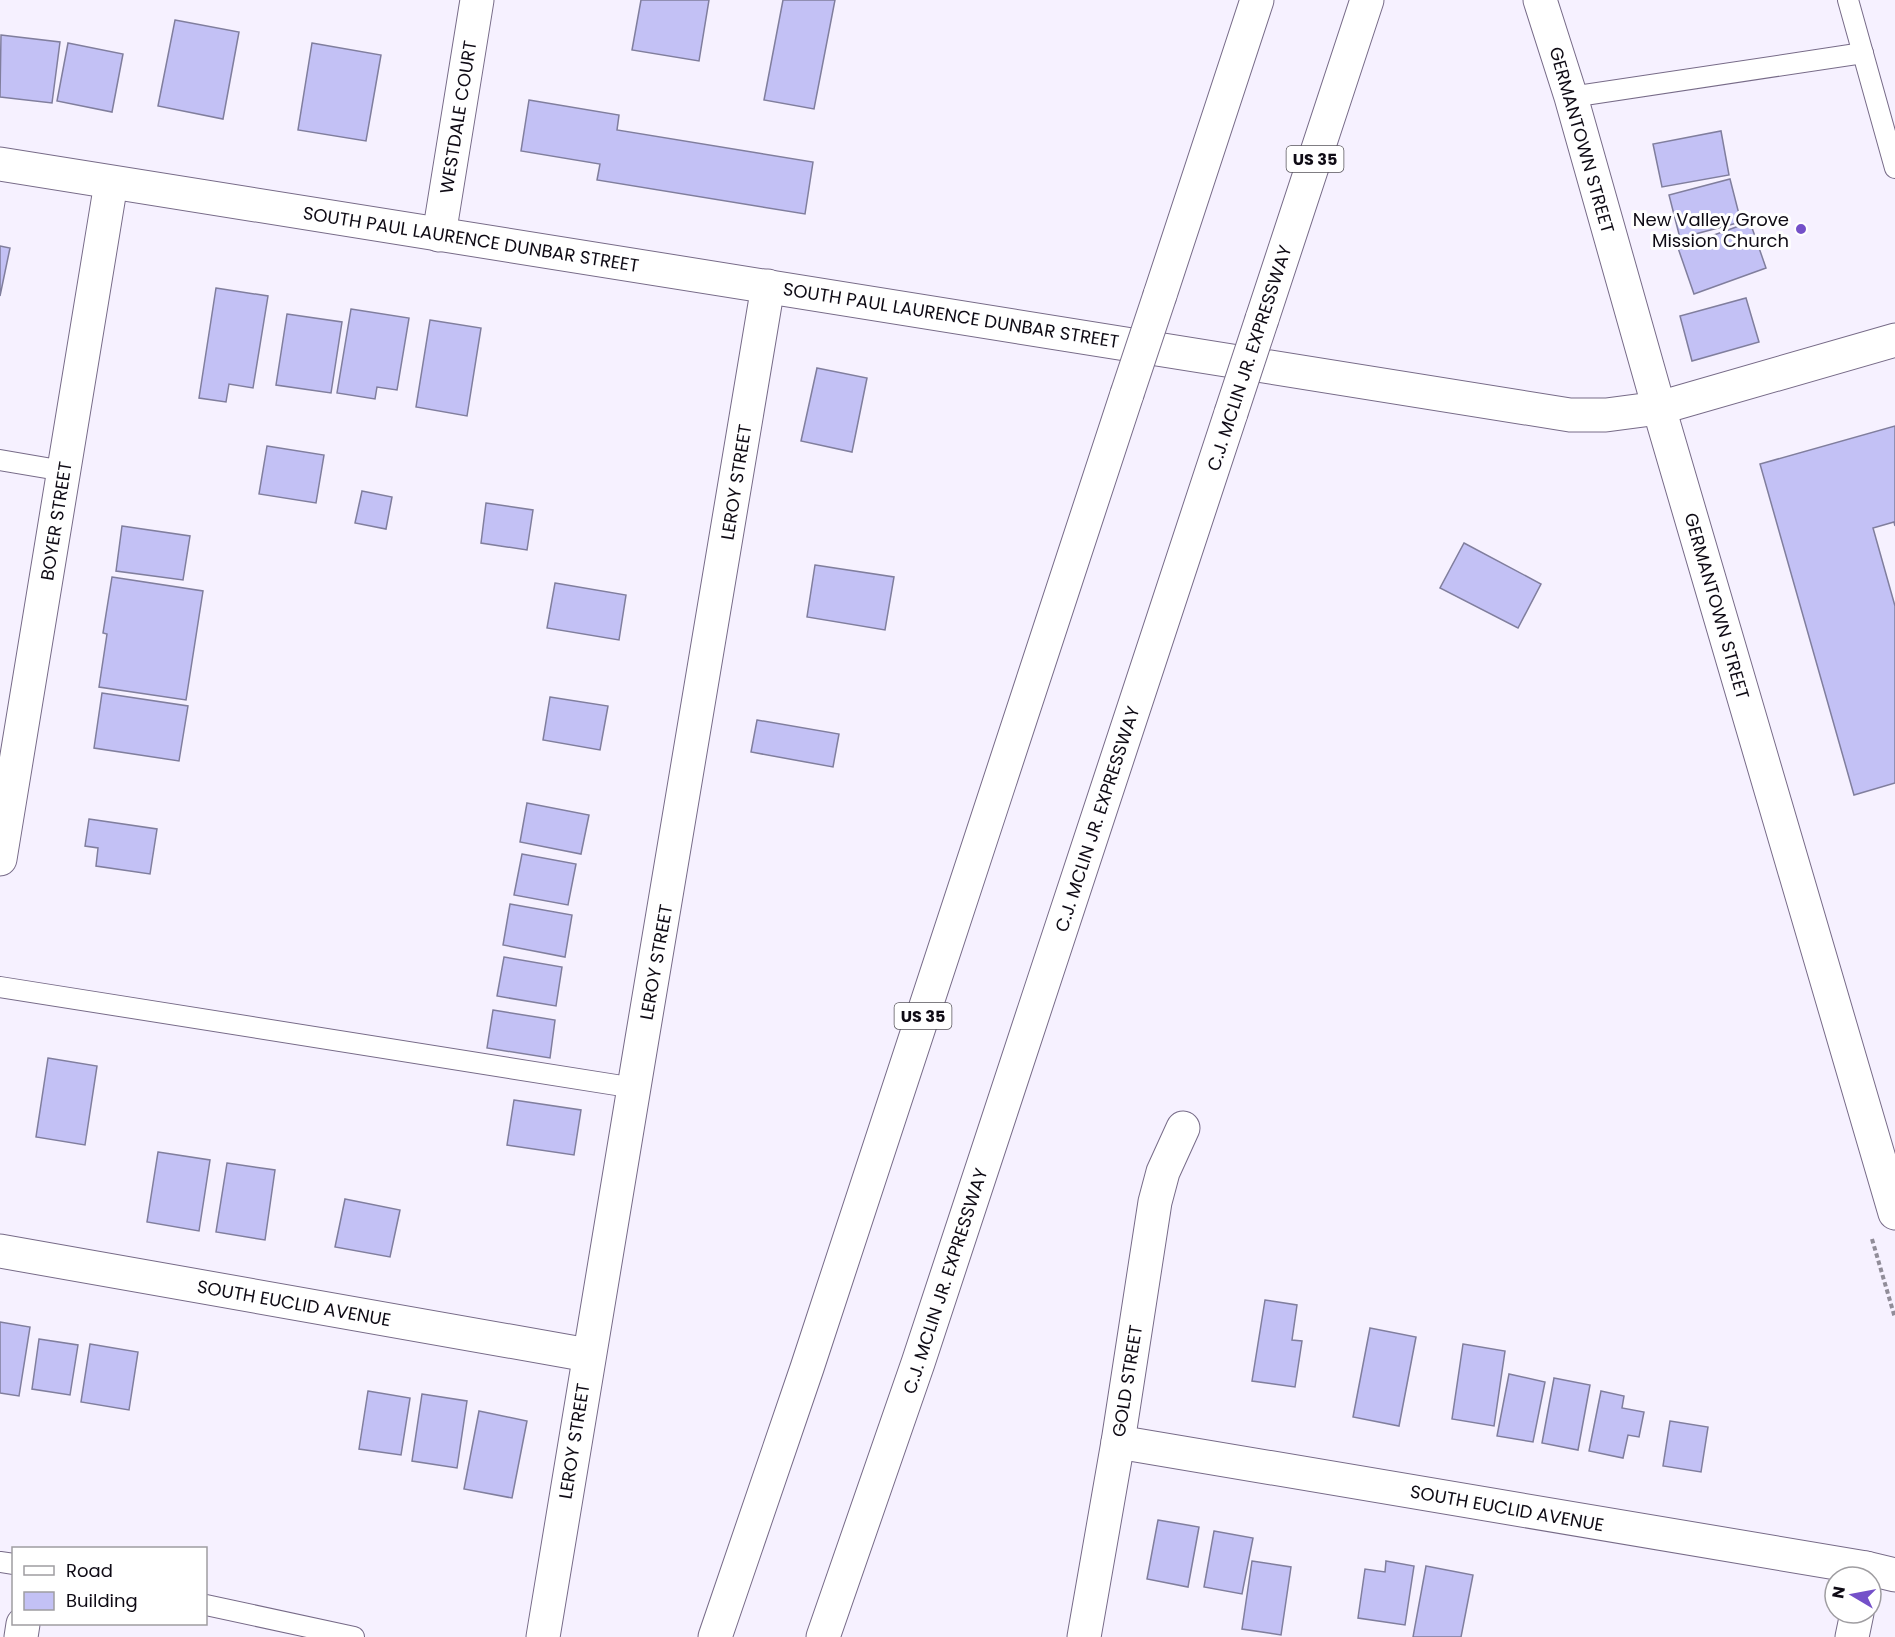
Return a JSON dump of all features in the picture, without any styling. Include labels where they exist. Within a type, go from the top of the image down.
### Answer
[{"type":"main road","name":"WESTDALE COURT","points":[[439,235],[477,0]]},
{"type":"main road","name":"US 35","points":[[715,1637],[811,1356],[1257,0]]},
{"type":"main road","name":"C.J. MCLIN JR. EXPRESSWAY","points":[[823,1637],[918,1363],[1367,0]]},
{"type":"main road","name":"GERMANTOWN STREET","points":[[1540,0],[1571,97],[1659,408],[1895,1213]]},
{"type":"main road","name":"SOUTH PAUL LAURENCE DUNBAR STREET","points":[[0,164],[1570,415],[1606,415],[1659,408],[1895,339]]},
{"type":"main road","name":"BOYER STREET","points":[[0,859],[11,727],[64,471],[111,183]]},
{"type":"main road","name":"LEROY STREET","points":[[543,1637],[588,1355],[635,1088],[768,286]]},
{"type":"main road","name":"GOLD STREET","points":[[1084,1637],[1118,1442],[1155,1202],[1163,1172],[1183,1128]]},
{"type":"main road","name":"SOUTH EUCLID AVENUE","points":[[0,1251],[588,1355]]},
{"type":"main road","name":"SOUTH EUCLID AVENUE","points":[[1118,1442],[1829,1565]]},
{"type":"lane","points":[[1848,0],[1895,168]]},
{"type":"lane","points":[[1571,97],[1863,53]]},
{"type":"lane","points":[[0,460],[64,471]]},
{"type":"lane","points":[[0,987],[635,1088]]},
{"type":"lane","points":[[207,1605],[299,1631],[354,1637]]},
{"type":"building","points":[[641,0],[709,0],[699,61],[632,50]]},
{"type":"building","points":[[783,0],[835,0],[814,109],[764,100]]},
{"type":"building","points":[[175,20],[239,32],[223,119],[158,106]]},
{"type":"building","points":[[1,35],[60,42],[52,103],[0,97]]},
{"type":"building","points":[[68,43],[123,54],[112,112],[57,101]]},
{"type":"building","points":[[312,43],[381,55],[366,141],[298,130]]},
{"type":"building","points":[[529,100],[619,115],[617,130],[813,162],[805,214],[597,180],[600,164],[521,151]]},
{"type":"building","points":[[1721,131],[1729,175],[1662,187],[1653,144]]},
{"type":"building","points":[[1730,179],[1741,222],[1680,238],[1669,195]]},
{"type":"building","points":[[1750,222],[1766,268],[1694,294],[1678,248]]},
{"type":"building","points":[[0,246],[10,248],[0,296]]},
{"type":"building","points":[[216,288],[268,296],[253,388],[229,384],[226,402],[199,398]]},
{"type":"building","points":[[1746,298],[1759,342],[1692,361],[1680,316]]},
{"type":"building","points":[[351,309],[409,318],[397,390],[377,387],[375,399],[337,393]]},
{"type":"building","points":[[287,314],[342,322],[331,393],[276,385]]},
{"type":"building","points":[[430,320],[481,328],[467,416],[416,407]]},
{"type":"building","points":[[817,368],[867,378],[852,452],[801,441]]},
{"type":"building","points":[[1895,426],[1895,526],[1894,522],[1873,528],[1895,606],[1895,783],[1854,795],[1760,464]]},
{"type":"building","points":[[267,446],[324,455],[316,503],[259,494]]},
{"type":"building","points":[[362,491],[392,497],[386,529],[355,523]]},
{"type":"building","points":[[486,503],[533,510],[527,550],[481,543]]},
{"type":"building","points":[[122,526],[190,536],[183,580],[116,571]]},
{"type":"building","points":[[1464,543],[1541,584],[1518,628],[1440,588]]},
{"type":"building","points":[[815,565],[894,577],[885,630],[807,617]]},
{"type":"building","points":[[112,577],[203,591],[186,700],[99,687],[107,634],[103,633]]},
{"type":"building","points":[[555,583],[626,595],[619,640],[547,628]]},
{"type":"building","points":[[102,693],[188,706],[179,761],[94,748]]},
{"type":"building","points":[[550,697],[608,706],[600,750],[543,740]]},
{"type":"building","points":[[757,720],[839,734],[833,767],[751,752]]},
{"type":"building","points":[[527,803],[589,815],[581,854],[520,842]]},
{"type":"building","points":[[89,819],[157,829],[150,874],[96,866],[98,848],[85,846]]},
{"type":"building","points":[[522,854],[576,864],[568,905],[514,895]]},
{"type":"building","points":[[510,904],[572,915],[565,957],[503,945]]},
{"type":"building","points":[[504,957],[562,967],[556,1006],[497,996]]},
{"type":"building","points":[[493,1010],[555,1020],[550,1058],[487,1048]]},
{"type":"building","points":[[48,1058],[97,1066],[85,1145],[36,1137]]},
{"type":"building","points":[[514,1100],[581,1110],[574,1155],[507,1145]]},
{"type":"building","points":[[158,1152],[210,1160],[199,1231],[147,1222]]},
{"type":"building","points":[[227,1163],[275,1170],[265,1240],[216,1232]]},
{"type":"building","points":[[345,1199],[400,1210],[390,1257],[335,1247]]},
{"type":"building","points":[[1265,1300],[1297,1305],[1292,1340],[1302,1341],[1295,1387],[1252,1381]]},
{"type":"building","points":[[0,1322],[30,1327],[19,1396],[0,1393]]},
{"type":"building","points":[[1370,1328],[1416,1337],[1399,1426],[1353,1417]]},
{"type":"building","points":[[39,1339],[78,1345],[70,1395],[32,1389]]},
{"type":"building","points":[[90,1344],[138,1352],[129,1410],[81,1402]]},
{"type":"building","points":[[1463,1344],[1505,1351],[1494,1426],[1452,1419]]},
{"type":"building","points":[[1509,1374],[1545,1382],[1533,1442],[1497,1436]]},
{"type":"building","points":[[1554,1378],[1590,1385],[1578,1450],[1542,1443]]},
{"type":"building","points":[[368,1391],[410,1398],[401,1455],[359,1449]]},
{"type":"building","points":[[1601,1391],[1624,1396],[1622,1408],[1644,1412],[1639,1437],[1628,1435],[1623,1458],[1589,1451]]},
{"type":"building","points":[[422,1394],[467,1401],[457,1468],[412,1461]]},
{"type":"building","points":[[479,1411],[527,1421],[512,1498],[464,1489]]},
{"type":"building","points":[[1670,1421],[1708,1427],[1701,1472],[1663,1466]]},
{"type":"building","points":[[1158,1520],[1199,1527],[1188,1587],[1147,1579]]},
{"type":"building","points":[[1214,1531],[1253,1538],[1242,1594],[1204,1587]]},
{"type":"building","points":[[1252,1561],[1291,1567],[1281,1635],[1242,1629]]},
{"type":"building","points":[[1386,1561],[1414,1566],[1405,1625],[1358,1618],[1365,1569],[1385,1572]]},
{"type":"building","points":[[1426,1566],[1473,1575],[1461,1637],[1413,1637]]},
{"type":"place","name":"New Valley Grove Mission Church","points":[[1801,229]]}]
